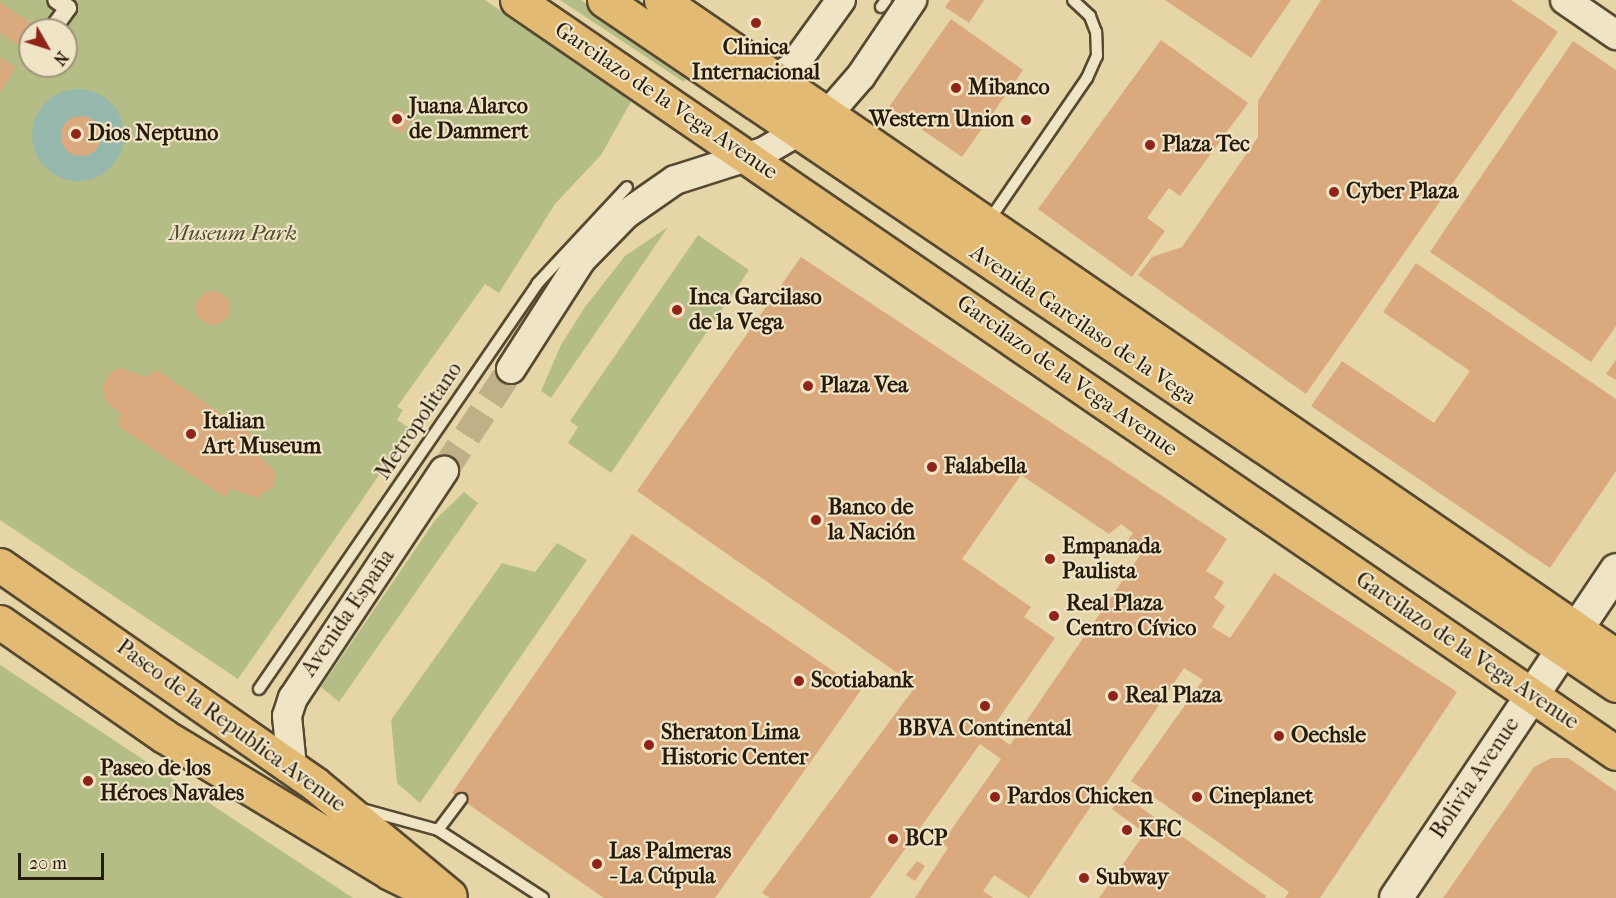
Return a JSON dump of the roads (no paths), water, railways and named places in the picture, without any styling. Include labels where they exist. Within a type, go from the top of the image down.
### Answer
[{"type":"main road","name":"Garcilazo de la Vega Avenue","points":[[517,0],[1616,753]]},
{"type":"main road","name":"Avenida Garcilaso de la Vega","points":[[604,0],[727,84],[800,128],[1515,617],[1562,635]]},
{"type":"main road","points":[[661,0],[714,36],[789,76],[800,128],[987,223],[1562,635],[1616,685]]},
{"type":"main road","points":[[714,36],[727,84]]},
{"type":"main road","name":"Paseo de la Republica Avenue","points":[[0,565],[292,767],[341,804],[453,898]]},
{"type":"main road","name":"Bolivia Avenue","points":[[1396,898],[1530,696],[1562,635],[1616,570]]},
{"type":"main road","points":[[0,622],[164,736],[390,873],[441,898]]},
{"type":"main road","points":[[1562,635],[1616,656]]},
{"type":"street","points":[[56,0],[68,8],[61,18]]},
{"type":"street","points":[[727,84],[789,76],[841,0]]},
{"type":"street","points":[[511,369],[581,260],[626,214],[675,180],[747,157],[800,128],[855,85],[912,0]]},
{"type":"street","points":[[1566,0],[1616,35]]},
{"type":"street","points":[[798,191],[800,128]]},
{"type":"street","name":"Avenida España","points":[[292,767],[287,716],[293,698],[444,471]]},
{"type":"lane","points":[[987,223],[1087,78],[1097,56],[1096,32],[1090,16],[1073,0]]},
{"type":"lane","name":"Metropolitano","points":[[259,689],[537,284],[627,187]]},
{"type":"lane","points":[[438,830],[461,799]]},
{"type":"lane","points":[[341,804],[438,830],[543,898]]},
{"type":"water","points":[[78,89],[96,92],[111,102],[121,117],[124,135],[121,153],[111,168],[96,178],[78,181],[60,178],[45,168],[35,153],[32,135],[35,117],[45,102],[60,92]]},
{"type":"tunnel","points":[[444,471],[511,369]]},
{"type":"place","name":"Clinica Internacional","points":[[756,23]]},
{"type":"place","name":"Mibanco","points":[[956,88]]},
{"type":"place","name":"Juana Alarco de Dammert","points":[[397,119]]},
{"type":"place","name":"Western Union","points":[[1026,120]]},
{"type":"place","name":"Dios Neptuno","points":[[76,134]]},
{"type":"place","name":"Plaza Tec","points":[[1150,145]]},
{"type":"place","name":"Cyber Plaza","points":[[1334,192]]},
{"type":"place","name":"Inca Garcilaso de la Vega","points":[[677,310]]},
{"type":"place","name":"Plaza Vea","points":[[808,386]]},
{"type":"place","name":"Italian Art Museum","points":[[191,434]]},
{"type":"place","name":"Falabella","points":[[932,467]]},
{"type":"place","name":"Banco de la Nación","points":[[816,520]]},
{"type":"place","name":"Empanada Paulista","points":[[1050,559]]},
{"type":"place","name":"Real Plaza Centro Cívico","points":[[1054,616]]},
{"type":"place","name":"Scotiabank","points":[[799,681]]},
{"type":"place","name":"Real Plaza","points":[[1113,696]]},
{"type":"place","name":"BBVA Continental","points":[[985,706]]},
{"type":"place","name":"Oechsle","points":[[1279,736]]},
{"type":"place","name":"Sheraton Lima Historic Center","points":[[649,745]]},
{"type":"place","name":"Paseo de los Héroes Navales","points":[[88,781]]},
{"type":"place","name":"Pardos Chicken","points":[[995,797]]},
{"type":"place","name":"Cineplanet","points":[[1197,797]]},
{"type":"place","name":"KFC","points":[[1127,830]]},
{"type":"place","name":"BCP","points":[[893,839]]},
{"type":"place","name":"Las Palmeras - La Cúpula","points":[[597,864]]},
{"type":"place","name":"Subway","points":[[1084,878]]},
{"type":"park label","name":"Museum Park","points":[[233,234]]}]
